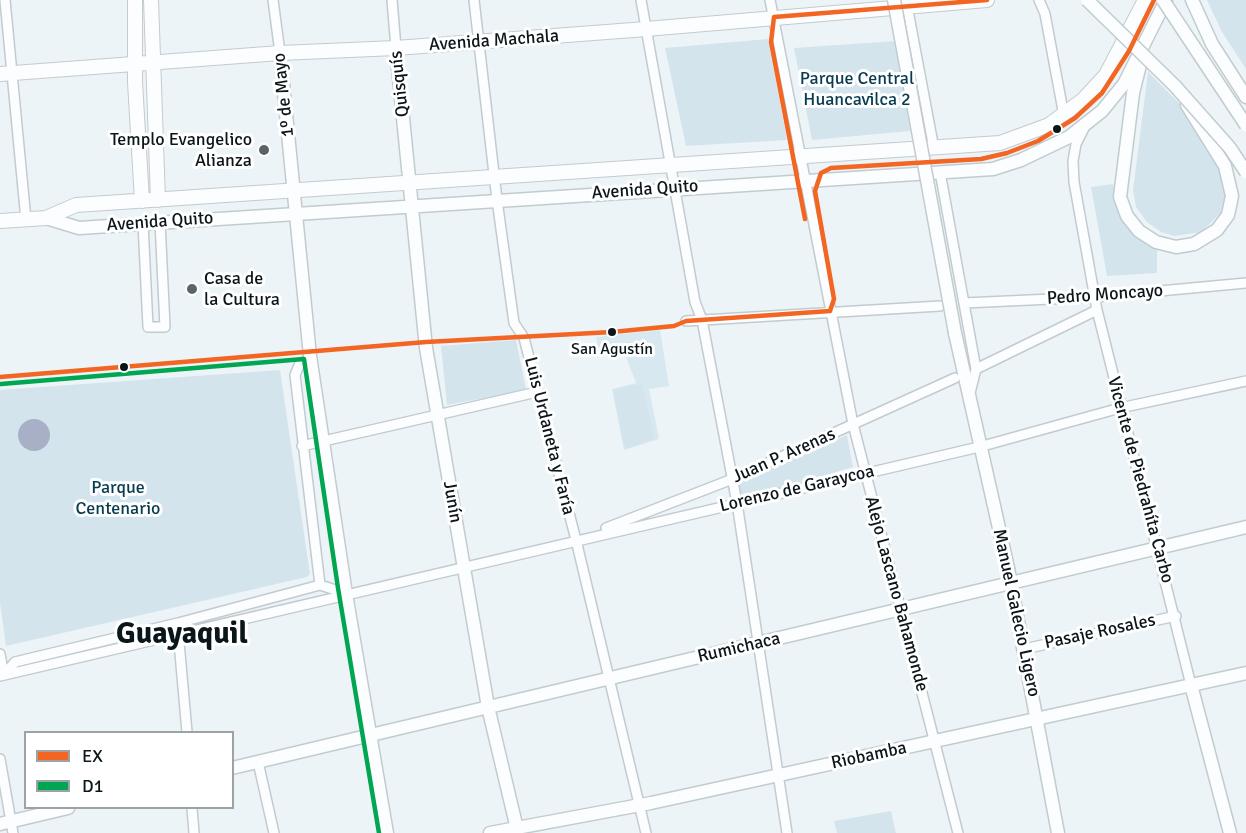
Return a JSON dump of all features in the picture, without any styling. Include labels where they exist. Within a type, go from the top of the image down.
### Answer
[{"type":"main road","points":[[135,0],[135,65],[142,201]]},
{"type":"main road","points":[[151,0],[158,200]]},
{"type":"main road","name":"Avenida Machala","points":[[6,74],[154,64],[280,52],[396,48],[646,29],[902,2],[987,0]]},
{"type":"main road","name":"Avenida Quito","points":[[0,221],[46,218],[76,205],[1000,143],[1031,133],[1064,116],[1083,100],[1106,75],[1145,0]]},
{"type":"main road","points":[[135,65],[153,38]]},
{"type":"street","points":[[5,0],[6,74],[26,220]]},
{"type":"street","name":"1º de Mayo","points":[[273,0],[311,360],[346,594],[387,833]]},
{"type":"street","name":"Quisquís","points":[[392,0],[407,167]]},
{"type":"street","name":"Luis Urdaneta y Faría","points":[[474,0],[494,178],[514,323],[524,338],[576,540],[646,833]]},
{"type":"street","points":[[641,0],[695,302],[702,320],[730,480],[737,504],[787,833]]},
{"type":"street","name":"Alejo Lascano Bahamonde","points":[[770,0],[853,424],[958,833]]},
{"type":"street","points":[[1039,0],[1045,15],[1064,116]]},
{"type":"street","points":[[1087,0],[1175,86],[1230,148],[1246,172]]},
{"type":"street","points":[[1164,0],[1246,125]]},
{"type":"street","name":"Avenida Quito","points":[[46,218],[79,228],[940,172],[1006,165],[1035,154],[1085,126],[1102,111],[1124,84],[1147,40],[1164,0]]},
{"type":"street","points":[[1192,0],[1212,44],[1246,97]]},
{"type":"street","points":[[902,2],[934,149]]},
{"type":"street","name":"Manuel Galecio Ligero","points":[[902,2],[962,372],[970,393],[1011,584],[1058,833]]},
{"type":"street","points":[[1147,40],[1133,93],[1120,197],[1132,224],[1148,237],[1165,245],[1186,246],[1211,235],[1223,222],[1231,206],[1232,187],[1226,166],[1175,86]]},
{"type":"street","name":"Vicente de Piedrahíta Carbo","points":[[1085,126],[1076,144],[1073,161],[1074,182],[1097,310],[1120,408],[1176,616],[1191,685],[1230,833]]},
{"type":"street","name":"Junín","points":[[407,167],[426,348],[488,707],[518,830]]},
{"type":"street","name":"Manuel Galecio Ligero","points":[[940,172],[976,369],[970,393]]},
{"type":"street","points":[[143,224],[148,327],[165,327],[160,222]]},
{"type":"street","name":"Pedro Moncayo","points":[[964,303],[1095,297],[1246,283]]},
{"type":"street","points":[[686,321],[940,306]]},
{"type":"street","points":[[976,369],[1097,310]]},
{"type":"street","points":[[311,360],[300,363],[295,375],[320,585]]},
{"type":"street","name":"Juan P. Arenas","points":[[576,540],[730,480],[955,378]]},
{"type":"street","name":"Lorenzo de Garaycoa","points":[[2,675],[179,636],[346,594],[980,447],[1120,408],[1246,381]]},
{"type":"street","points":[[302,446],[537,392]]},
{"type":"street","name":"Rumichaca","points":[[234,768],[1246,527]]},
{"type":"street","points":[[2,675],[15,662],[178,623],[320,585],[346,594]]},
{"type":"street","name":"Pasaje Rosales","points":[[1024,649],[1176,616]]},
{"type":"street","points":[[178,623],[187,731]]},
{"type":"street","points":[[0,654],[2,675]]},
{"type":"street","name":"Riobamba","points":[[490,833],[518,830],[640,805],[1246,673]]},
{"type":"street","points":[[0,759],[8,826],[62,809]]},
{"type":"street","points":[[258,762],[274,833]]},
{"type":"street","points":[[192,809],[194,833]]},
{"type":"shaded area","points":[[660,330],[669,386],[649,389],[659,439],[624,450],[612,389],[636,383],[625,355],[600,356],[596,337]]},
{"type":"green space","points":[[1207,0],[1246,0],[1246,69],[1222,32]]},
{"type":"green space","points":[[768,39],[787,140],[686,146],[665,48]]},
{"type":"green space","name":"Parque Central Huancavilca 2","points":[[896,41],[910,131],[812,140],[794,48]]},
{"type":"green space","points":[[1148,72],[1182,106],[1224,171],[1227,186],[1221,212],[1202,232],[1174,236],[1161,232],[1147,222],[1136,207],[1133,190]]},
{"type":"green space","points":[[1113,184],[1117,202],[1157,245],[1157,273],[1107,276],[1091,187]]},
{"type":"green space","points":[[516,340],[526,390],[447,405],[441,346]]},
{"type":"green space","name":"Parque Centenario","points":[[280,370],[310,574],[307,577],[6,646],[0,603],[0,390]]},
{"type":"green space","points":[[642,384],[655,439],[625,449],[613,390]]},
{"type":"green space","points":[[847,435],[853,467],[741,500],[737,483]]},
{"type":"green space","points":[[891,811],[896,833],[837,833],[834,821]]},
{"type":"water","points":[[34,419],[46,423],[50,435],[46,447],[34,451],[22,447],[18,435],[22,423]]},
{"type":"transit line","name":"EX","points":[[805,219],[771,42],[774,17],[987,0]]},
{"type":"transit line","name":"EX","points":[[830,311],[834,299],[815,191],[821,173],[831,168],[981,159],[1007,153],[1038,141],[1075,118],[1102,93],[1129,51],[1154,0]]},
{"type":"transit line","name":"EX","points":[[0,377],[426,342],[612,332],[674,326],[686,321],[830,311]]},
{"type":"transit line","name":"D1","points":[[1,384],[304,359],[338,588],[379,833]]},
{"type":"place","name":"Templo Evangelico Alianza","points":[[264,150]]},
{"type":"place","name":"Casa de la Cultura","points":[[192,289]]},
{"type":"place","name":"San Agustín","points":[[612,332]]},
{"type":"district","name":"Guayaquil","points":[[182,635]]}]
